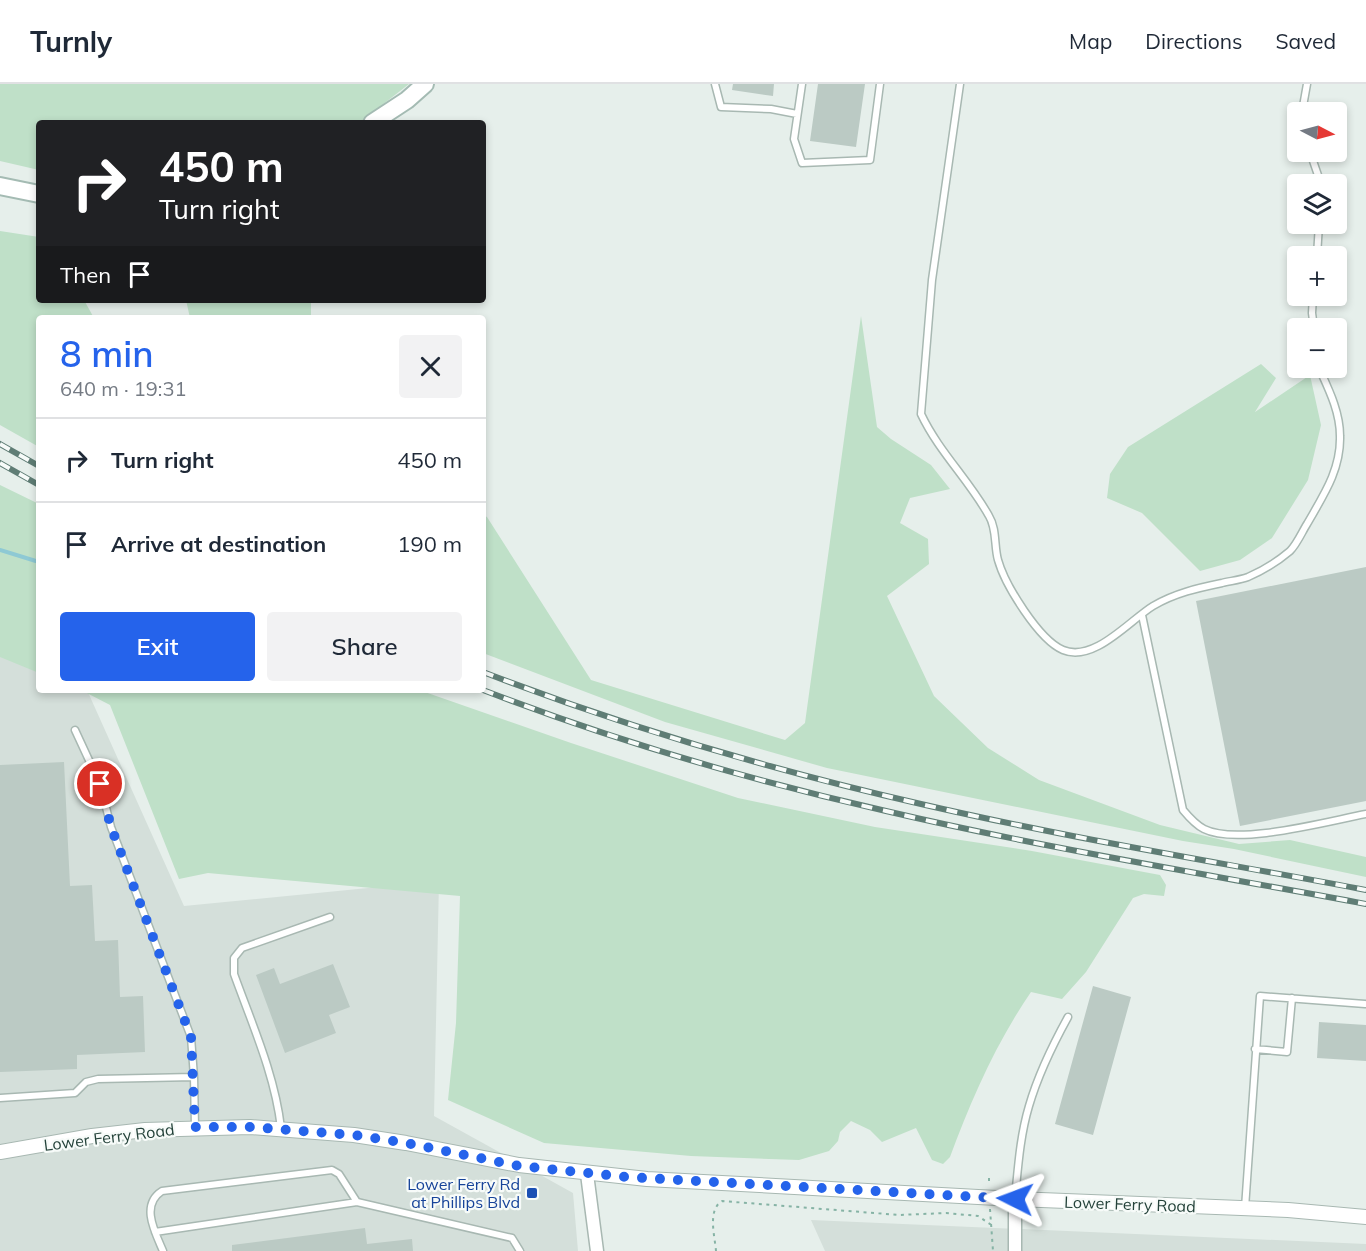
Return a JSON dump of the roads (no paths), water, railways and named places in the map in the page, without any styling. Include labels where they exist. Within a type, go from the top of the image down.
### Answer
[{"type":"main road","points":[[377,120],[407,100],[425,84]]},
{"type":"main road","points":[[0,186],[36,193]]},
{"type":"street","name":"Lower Ferry Road","points":[[0,1152],[92,1136],[195,1127],[281,1128],[406,1143],[519,1166],[647,1179],[1366,1217]]},
{"type":"street","points":[[587,1174],[597,1251]]},
{"type":"street","points":[[1015,1199],[1015,1251]]},
{"type":"lane","points":[[715,84],[721,107],[797,114]]},
{"type":"lane","points":[[802,84],[794,139],[802,163],[870,160],[880,84]]},
{"type":"lane","points":[[960,84],[932,280],[921,414],[930,432],[974,490],[991,519],[997,557],[1006,582],[1017,600],[1056,646],[1065,651],[1081,651],[1103,644],[1153,606],[1184,591],[1245,578],[1274,565],[1292,549],[1329,486],[1338,462],[1341,436],[1335,405],[1323,378]]},
{"type":"lane","points":[[1304,102],[1307,84]]},
{"type":"lane","points":[[1142,615],[1183,810],[1188,816],[1204,829],[1236,836],[1259,834],[1366,813]]},
{"type":"lane","points":[[75,730],[100,784],[111,827],[191,1037],[195,1127]]},
{"type":"lane","points":[[281,1128],[272,1084],[234,974],[234,957],[243,948],[330,917]]},
{"type":"lane","points":[[1245,1209],[1260,996],[1365,1004]]},
{"type":"lane","points":[[1255,1049],[1287,1052],[1292,998]]},
{"type":"lane","points":[[1015,1199],[1021,1140],[1028,1108],[1046,1058],[1068,1017]]},
{"type":"lane","points":[[0,1098],[75,1093],[86,1083],[98,1079],[194,1077]]},
{"type":"lane","points":[[164,1251],[155,1232],[150,1209],[152,1200],[162,1191],[332,1170],[339,1174],[357,1202]]},
{"type":"lane","points":[[155,1232],[357,1202],[512,1238],[519,1251]]},
{"type":"waterway","points":[[0,550],[36,561]]},
{"type":"railway","points":[[0,444],[36,464]]},
{"type":"railway","points":[[0,463],[36,483]]},
{"type":"railway","points":[[486,673],[645,729],[755,762],[865,791],[1032,828],[1366,890]]},
{"type":"railway","points":[[486,691],[582,726],[682,758],[835,799],[1005,837],[1366,904]]},
{"type":"place","name":"Lower Ferry Rd at Phillips Blvd","points":[[532,1193]]}]
